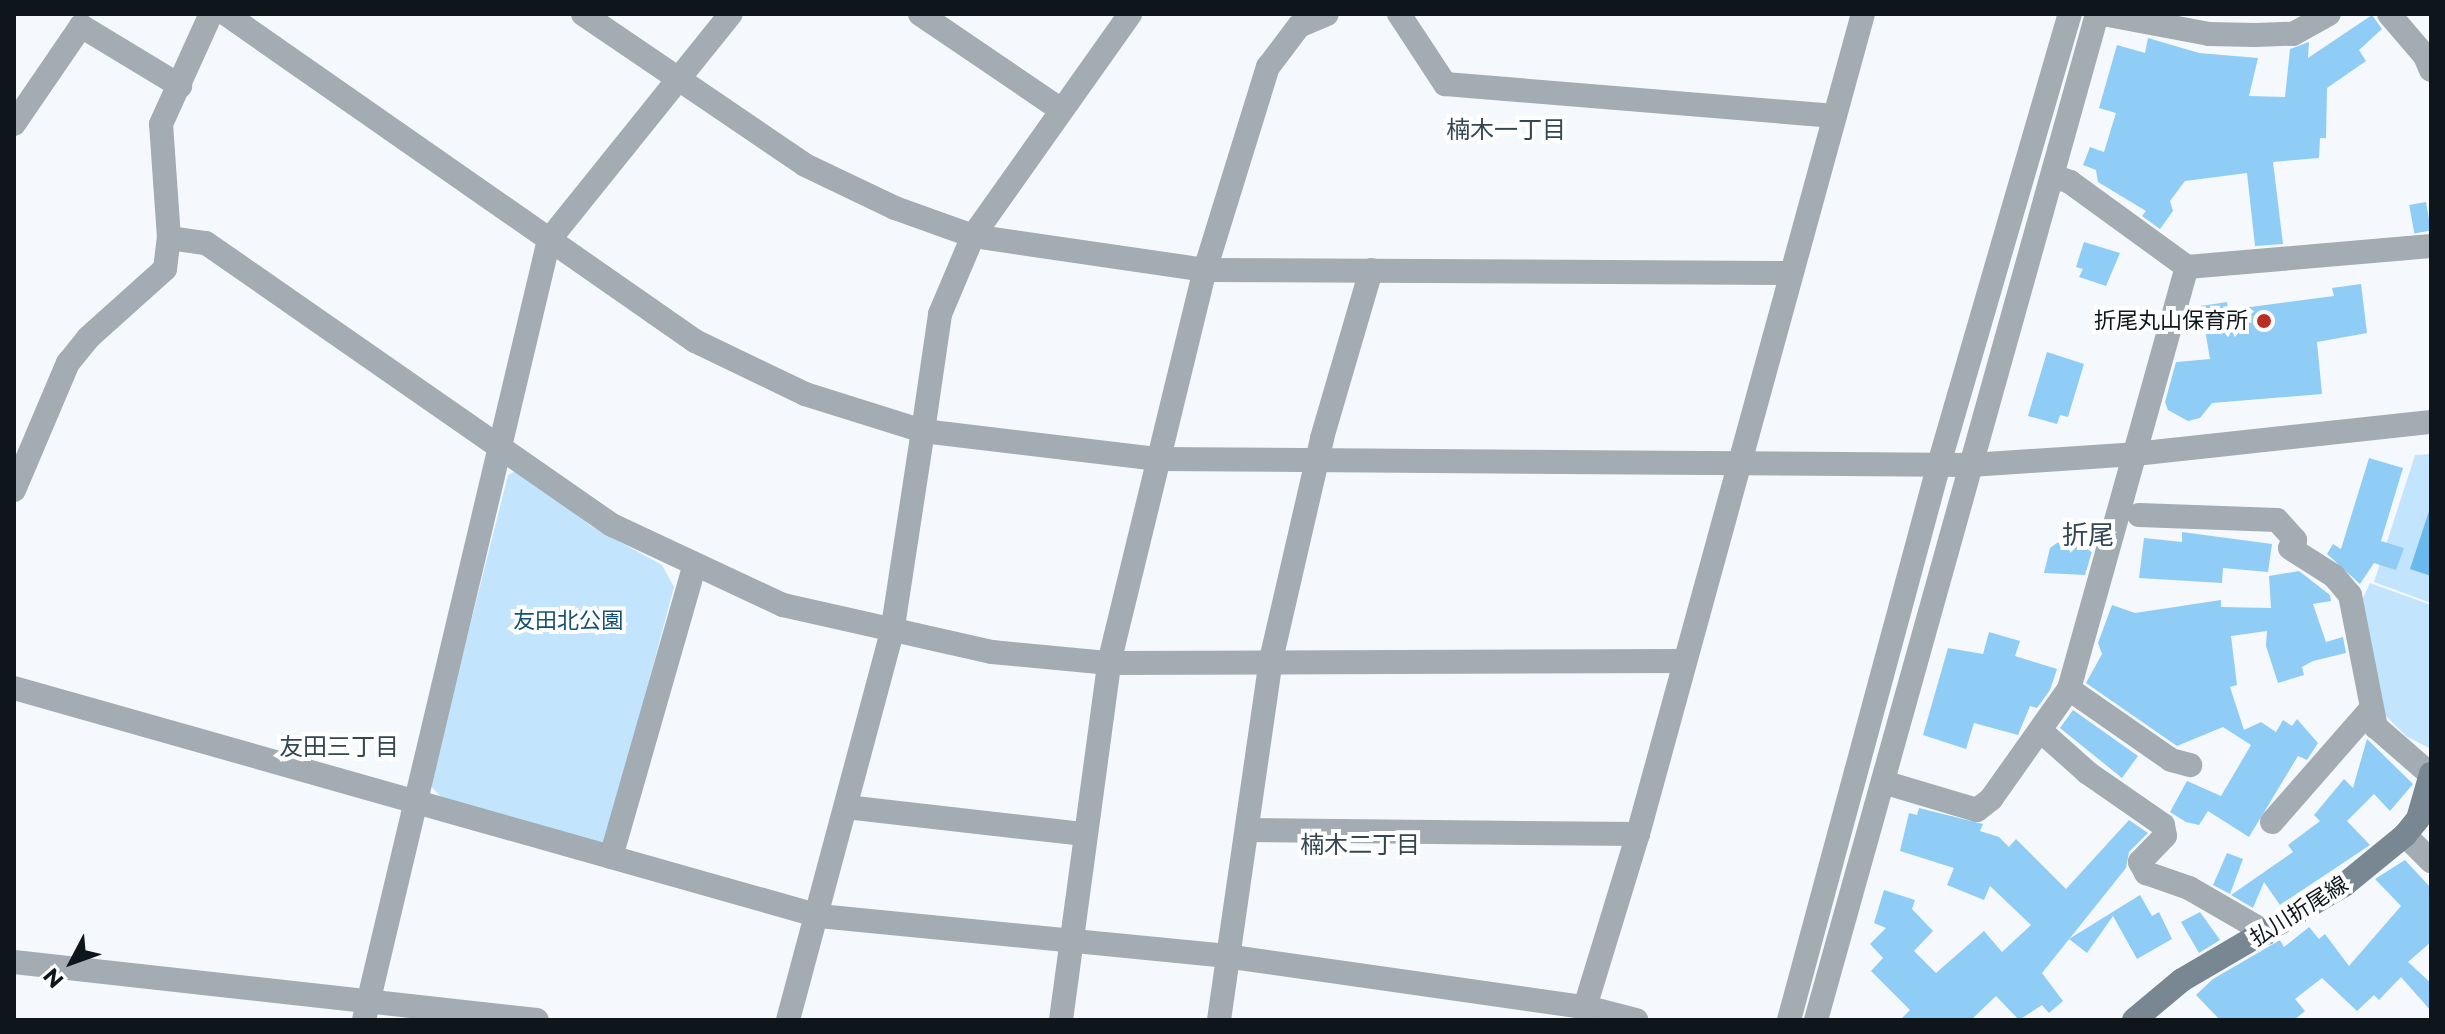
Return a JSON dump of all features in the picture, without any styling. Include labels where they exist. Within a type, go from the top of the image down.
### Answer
[{"type":"main road","name":"払川折尾線","points":[[2134,1020],[2182,980],[2267,933],[2344,885],[2405,835],[2418,819],[2431,775]]},
{"type":"street","points":[[14,490],[68,363],[88,338],[165,269],[169,238],[161,124],[211,14]]},
{"type":"street","points":[[226,14],[695,341],[805,394],[923,431],[1158,459],[1971,465],[2135,454],[2431,422]]},
{"type":"street","points":[[583,14],[805,165],[895,208],[973,236],[1205,270],[1790,273]]},
{"type":"street","points":[[367,1011],[549,240],[675,79],[731,14]]},
{"type":"street","points":[[920,14],[1060,109]]},
{"type":"street","points":[[788,1020],[819,916],[892,633],[940,314],[973,236],[1130,14]]},
{"type":"street","points":[[1061,1020],[1109,663],[1205,270],[1268,67],[1299,26],[1327,14]]},
{"type":"street","points":[[1399,14],[1445,84],[1835,116]]},
{"type":"street","points":[[1585,1007],[1638,834],[1863,14]]},
{"type":"street","points":[[1789,1020],[1939,464],[2070,14]]},
{"type":"street","points":[[1816,1020],[2055,177],[2097,14]]},
{"type":"street","points":[[2103,14],[2209,34],[2255,35],[2293,34],[2329,14]]},
{"type":"street","points":[[2389,14],[2429,61]]},
{"type":"street","points":[[14,124],[72,20],[180,86]]},
{"type":"street","points":[[2055,177],[2070,182],[2187,267],[2431,246]]},
{"type":"street","points":[[169,238],[206,243],[612,525],[694,568],[783,605],[892,633],[992,652],[1109,663],[1683,661]]},
{"type":"street","points":[[1883,782],[1977,810],[2042,732],[2069,689],[2187,267]]},
{"type":"street","points":[[1219,1020],[1225,956],[1247,830],[1270,664],[1319,458],[1371,270]]},
{"type":"street","points":[[2139,515],[2277,520],[2295,540],[2290,548],[2334,576],[2350,595],[2370,710],[2376,727],[2431,775]]},
{"type":"street","points":[[611,857],[694,568]]},
{"type":"street","points":[[14,688],[819,916],[1225,956],[1585,1007],[1636,1020]]},
{"type":"street","points":[[2069,689],[2171,760],[2190,765]]},
{"type":"street","points":[[2272,822],[2370,710]]},
{"type":"street","points":[[2042,732],[2088,773],[2163,825],[2165,836],[2140,862],[2146,873],[2189,888],[2267,933]]},
{"type":"street","points":[[846,807],[1084,834]]},
{"type":"street","points":[[1247,830],[1638,834]]},
{"type":"street","points":[[2405,835],[2431,861]]},
{"type":"street","points":[[14,962],[367,1011],[537,1020]]},
{"type":"green space","points":[[2431,454],[2431,603],[2374,582],[2415,455]]},
{"type":"green space","name":"友田北公園","points":[[518,470],[591,526],[662,565],[674,587],[606,842],[595,845],[441,797],[430,785],[508,475]]},
{"type":"green space","points":[[2370,583],[2431,605],[2431,749],[2406,736],[2385,715],[2361,602]]},
{"type":"water","points":[[2431,505],[2431,576],[2410,569]]},
{"type":"building","points":[[2372,15],[2382,29],[2359,50],[2366,61],[2327,88],[2326,138],[2320,138],[2319,158],[2273,162],[2283,244],[2255,246],[2247,173],[2185,181],[2170,201],[2173,211],[2160,229],[2142,216],[2146,211],[2098,182],[2096,170],[2083,165],[2090,147],[2104,152],[2116,113],[2099,108],[2117,45],[2145,53],[2148,38],[2199,53],[2258,58],[2249,96],[2285,97],[2290,49],[2309,42],[2308,58]]},
{"type":"building","points":[[2426,202],[2431,231],[2414,234],[2409,205]]},
{"type":"building","points":[[2084,242],[2120,253],[2106,286],[2079,277],[2083,269],[2076,267]]},
{"type":"building","points":[[2361,284],[2367,333],[2317,342],[2322,394],[2212,403],[2200,418],[2188,421],[2168,410],[2165,402],[2176,362],[2210,359],[2201,306],[2227,302],[2228,310],[2334,296],[2332,288]]},
{"type":"building","points":[[2047,352],[2084,364],[2068,417],[2060,415],[2057,424],[2028,416]]},
{"type":"building","points":[[2369,458],[2403,468],[2381,541],[2404,548],[2396,570],[2374,563],[2360,584],[2327,554],[2333,544],[2341,549]]},
{"type":"building","points":[[2182,532],[2272,544],[2268,572],[2223,568],[2222,583],[2139,578],[2144,538],[2182,542]]},
{"type":"building","points":[[2064,538],[2093,548],[2085,575],[2044,573],[2050,548]]},
{"type":"building","points":[[2299,571],[2330,595],[2331,601],[2313,604],[2326,642],[2343,637],[2346,653],[2313,661],[2302,667],[2304,675],[2278,683],[2266,646],[2267,631],[2231,636],[2237,685],[2230,687],[2244,730],[2261,722],[2276,732],[2283,720],[2292,726],[2297,719],[2318,743],[2307,760],[2298,756],[2249,837],[2208,811],[2199,825],[2186,822],[2170,812],[2187,781],[2221,796],[2251,745],[2223,727],[2177,746],[2086,683],[2102,654],[2098,643],[2112,605],[2135,613],[2221,600],[2221,607],[2271,608],[2269,576]]},
{"type":"building","points":[[1989,632],[2020,641],[2015,656],[2057,669],[2050,690],[2037,708],[2030,706],[2018,735],[1974,723],[1966,749],[1923,735],[1948,648],[1983,654]]},
{"type":"building","points":[[2073,710],[2138,756],[2122,778],[2060,728]]},
{"type":"building","points":[[2367,739],[2413,784],[2390,811],[2374,794],[2347,821],[2370,845],[2280,905],[2264,882],[2253,908],[2231,895],[2293,852],[2288,845],[2320,821],[2314,815],[2344,779],[2353,788]]},
{"type":"building","points":[[1919,808],[1983,824],[1980,831],[1999,837],[2009,847],[2016,839],[2066,889],[2129,820],[2148,833],[2129,852],[2126,868],[2042,973],[2063,1001],[2049,1013],[2042,1005],[2019,1020],[1996,996],[1971,1020],[1900,1020],[1910,1010],[1871,971],[1883,958],[1870,944],[1886,928],[1874,923],[1884,890],[1915,900],[1912,909],[1933,931],[1914,951],[1936,973],[1984,931],[2002,952],[2031,925],[1990,886],[1984,900],[1947,885],[1954,868],[1900,851],[1909,813],[1917,815]]},
{"type":"building","points":[[2227,853],[2243,859],[2230,894],[2213,885]]},
{"type":"building","points":[[2405,860],[2431,888],[2431,942],[2408,962],[2431,983],[2431,1011],[2401,977],[2379,1000],[2374,995],[2357,1011],[2322,978],[2295,999],[2305,1011],[2294,1020],[2220,1020],[2196,995],[2213,979],[2280,940],[2284,947],[2309,927],[2319,939],[2325,934],[2349,966],[2401,906],[2375,879]]},
{"type":"building","points":[[2140,895],[2152,916],[2159,912],[2172,939],[2137,959],[2113,916],[2087,953],[2069,939]]},
{"type":"building","points":[[2200,912],[2220,940],[2199,953],[2181,922]]},
{"type":"place","name":"折尾丸山保育所","points":[[2264,321]]},
{"type":"district","name":"楠木一丁目","points":[[1506,130]]},
{"type":"district","name":"折尾","points":[[2088,536]]},
{"type":"district","name":"友田三丁目","points":[[339,747]]},
{"type":"district","name":"楠木二丁目","points":[[1360,845]]}]
